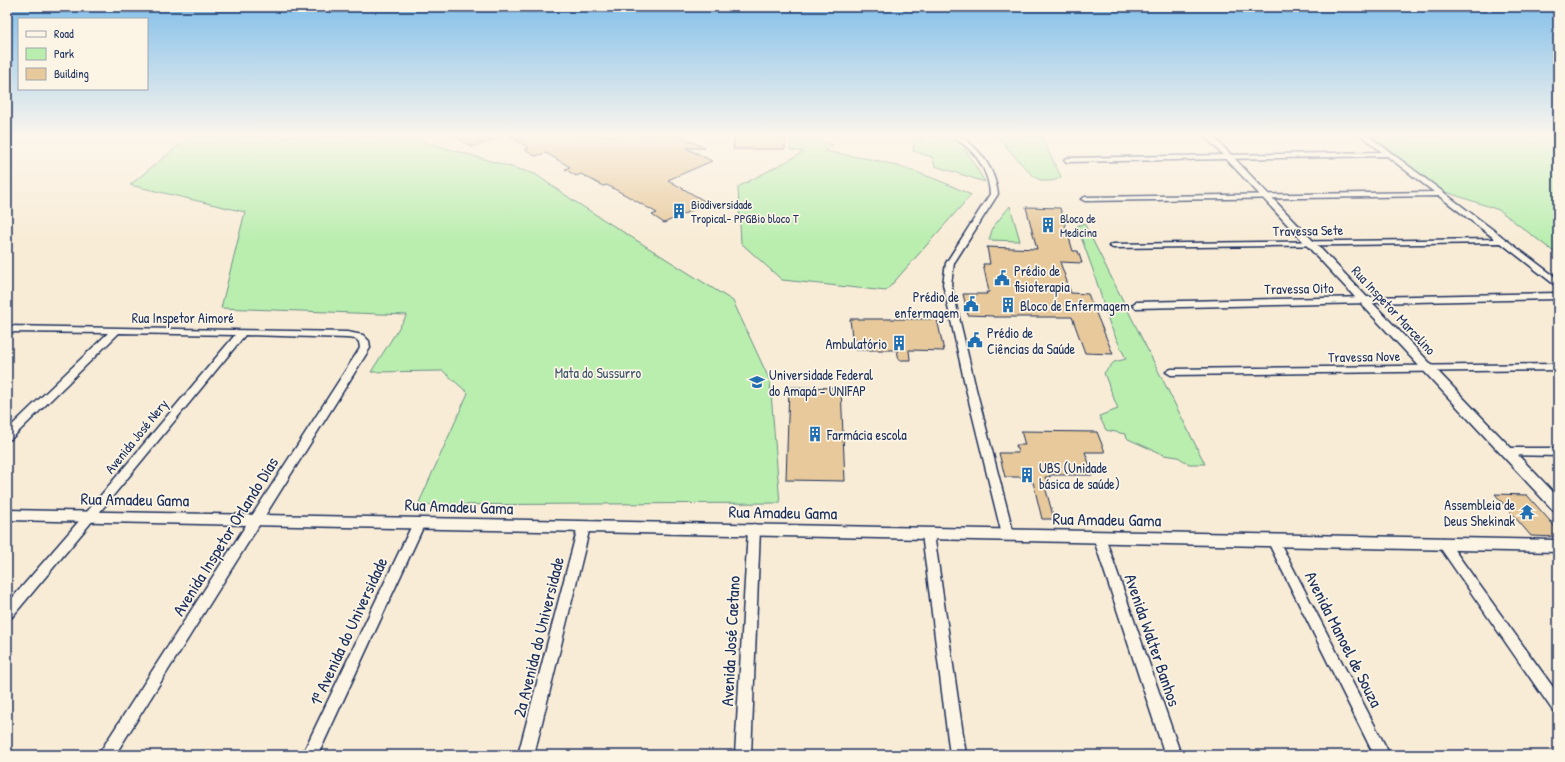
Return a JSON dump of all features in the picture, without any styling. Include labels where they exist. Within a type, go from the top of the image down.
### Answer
[{"type":"street","points":[[988,172],[994,187],[994,194],[950,263],[947,284],[971,389],[1008,535]]},
{"type":"street","name":"Rua Inspetor Marcelino","points":[[1243,172],[1558,506]]},
{"type":"street","points":[[1412,172],[1558,283]]},
{"type":"street","points":[[1085,198],[1442,194]]},
{"type":"street","name":"Travessa Sete","points":[[1113,246],[1503,241]]},
{"type":"street","name":"Travessa Oito","points":[[1136,305],[1558,296]]},
{"type":"street","name":"Rua Inspetor Aimoré","points":[[7,330],[242,332],[358,336]]},
{"type":"street","points":[[7,436],[116,331]]},
{"type":"street","name":"Avenida José Nery","points":[[7,613],[90,516],[242,332]]},
{"type":"street","name":"Avenida Inspetor Orlando Dias","points":[[106,755],[364,348],[365,342],[358,336]]},
{"type":"street","name":"Travessa Nove","points":[[1171,372],[1558,367]]},
{"type":"street","points":[[1507,452],[1558,452]]},
{"type":"street","name":"Rua Amadeu Gama","points":[[7,515],[1558,546]]},
{"type":"street","name":"1ª Avenida do Universidade","points":[[310,755],[419,523]]},
{"type":"street","name":"2a Avenida do Universidade","points":[[526,755],[584,527]]},
{"type":"street","name":"Avenida José Caetano","points":[[742,755],[754,529]]},
{"type":"street","points":[[928,534],[958,755]]},
{"type":"street","name":"Avenida Walter Banhos","points":[[1099,537],[1173,755]]},
{"type":"street","name":"Avenida Manoel de Souza","points":[[1273,540],[1382,755]]},
{"type":"street","points":[[1443,543],[1558,706]]},
{"type":"green space","name":"Mata do Sussurro","points":[[146,172],[527,172],[535,174],[574,201],[733,301],[770,381],[780,503],[418,505],[468,393],[443,371],[371,372],[407,315],[221,308],[245,212],[130,185]]},
{"type":"green space","points":[[767,172],[915,172],[941,181],[971,195],[886,291],[782,280],[741,243],[738,187]]},
{"type":"green space","points":[[952,172],[979,172],[985,182]]},
{"type":"green space","points":[[1029,172],[1058,172],[1061,177],[1048,181],[1035,177]]},
{"type":"green space","points":[[1416,172],[1558,172],[1558,255],[1499,210],[1440,190]]},
{"type":"green space","points":[[1010,206],[1020,241],[989,240],[993,227]]},
{"type":"green space","points":[[1084,223],[1205,464],[1189,464],[1178,457],[1164,455],[1128,439],[1125,434],[1106,430],[1099,416],[1118,409],[1104,373],[1114,362],[1126,359],[1110,325],[1093,270],[1077,226]]},
{"type":"building","points":[[569,172],[688,172],[668,180],[708,203],[664,223],[652,215],[657,213],[607,185],[603,186],[581,174],[576,176]]},
{"type":"building","points":[[1026,207],[1060,208],[1073,251],[1078,251],[1082,263],[1060,262],[1071,293],[1088,294],[1113,354],[1085,353],[1072,317],[993,317],[968,315],[963,294],[987,294],[986,292],[989,292],[983,264],[990,264],[987,247],[1037,249]]},
{"type":"building","name":"Ambulatório","points":[[850,319],[937,319],[944,351],[909,350],[910,360],[899,360],[897,350],[856,350],[855,337],[852,337]]},
{"type":"building","name":"Farmácia escola","points":[[789,387],[841,388],[845,481],[786,480]]},
{"type":"building","name":"UBS (Unidade básica de saúde)","points":[[1021,431],[1097,432],[1105,452],[1085,452],[1093,475],[1050,475],[1050,477],[1045,477],[1048,483],[1044,483],[1054,519],[1042,519],[1033,482],[1031,482],[1030,477],[1005,477],[999,453],[1018,453],[1016,445],[1025,445]]},
{"type":"building","name":"Assembleia de Deus Shekinak","points":[[1495,494],[1527,495],[1558,530],[1558,537],[1531,536]]},
{"type":"place","name":"Biodiversidade Tropical- PPGBio bloco T","points":[[679,211]]},
{"type":"place","name":"Bloco de Medicina","points":[[1048,225]]},
{"type":"place","name":"Prédio de fisioterapia","points":[[1002,278]]},
{"type":"place","name":"Prédio de enfermagem","points":[[971,304]]},
{"type":"place","name":"Bloco de Enfermagem","points":[[1008,305]]},
{"type":"place","name":"Prédio de Ciências da Saúde","points":[[975,340]]},
{"type":"place","name":"Ambulatório","points":[[899,343]]},
{"type":"place","name":"Universidade Federal do Amapá - UNIFAP","points":[[757,382]]},
{"type":"place","name":"Farmácia escola","points":[[815,434]]},
{"type":"place","name":"UBS (Unidade básica de saúde)","points":[[1027,475]]},
{"type":"place","name":"Assembleia de Deus Shekinak","points":[[1527,512]]}]
